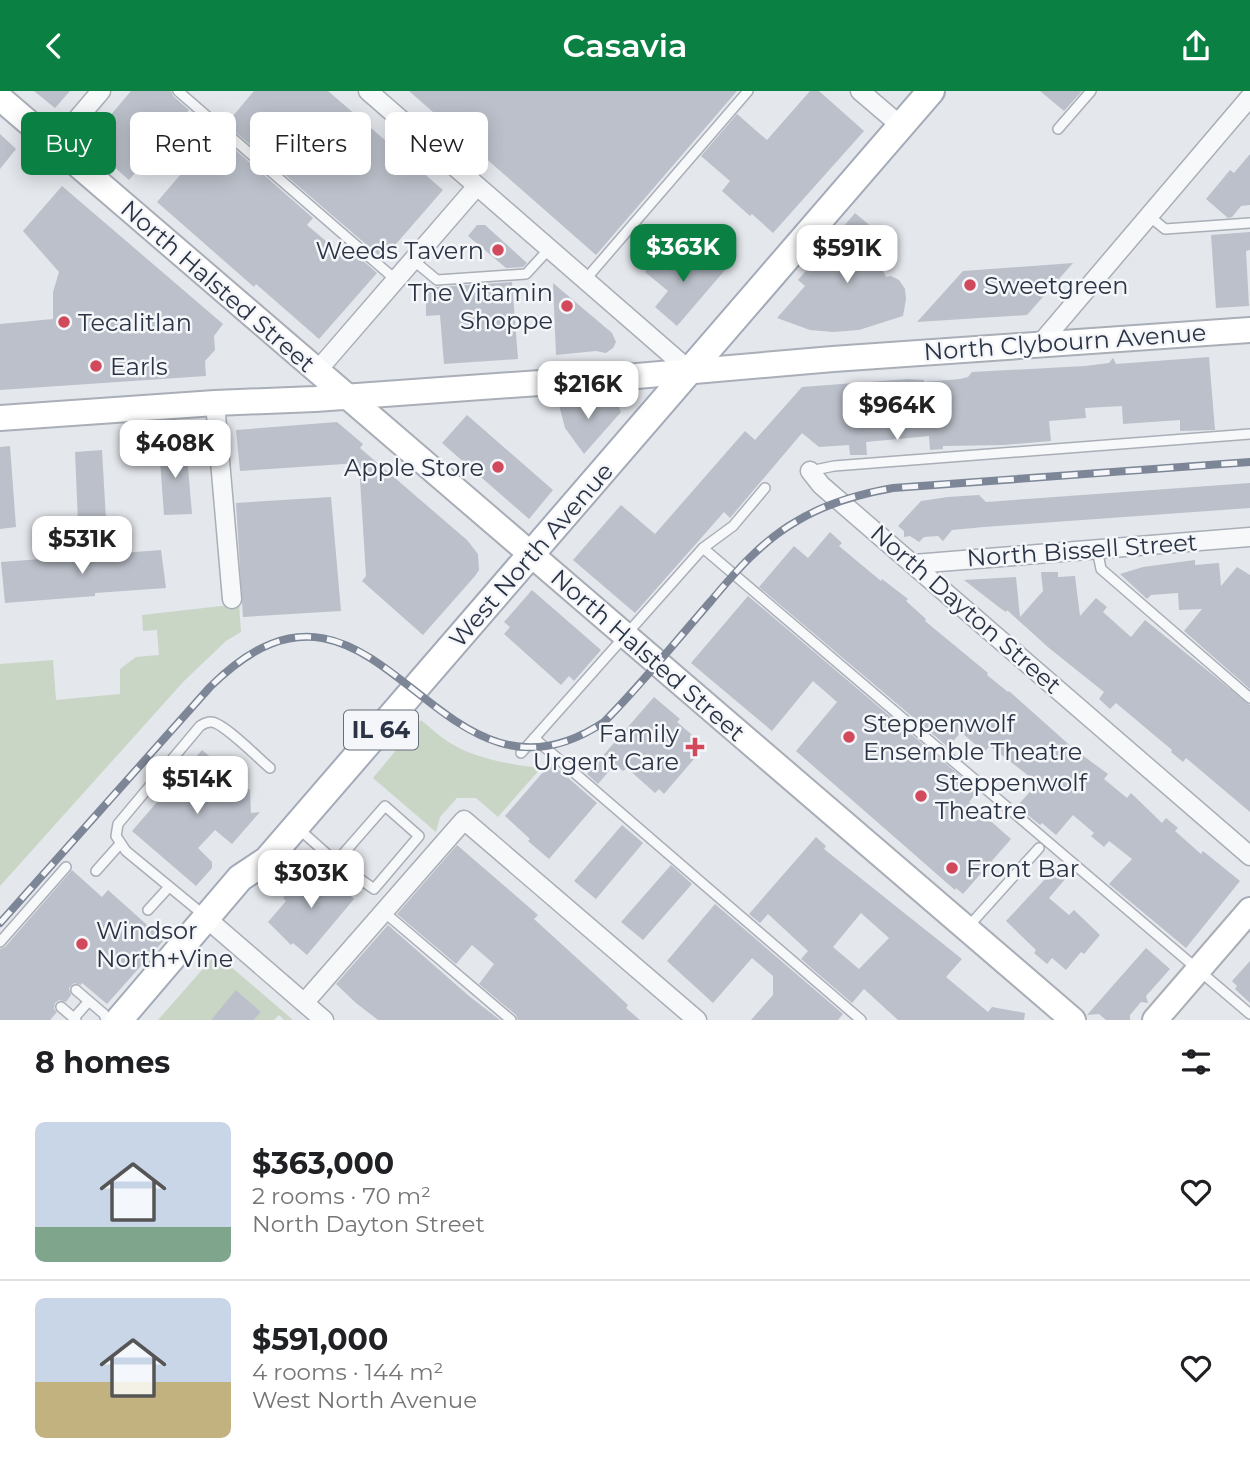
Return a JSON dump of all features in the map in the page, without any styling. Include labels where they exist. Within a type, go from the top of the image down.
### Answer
[{"type":"main road","name":"West North Avenue","points":[[142,1020],[213,923],[240,878],[267,860],[296,827],[931,91]]},
{"type":"main road","name":"North Halsted Street","points":[[0,98],[21,116]]},
{"type":"main road","name":"North Halsted Street","points":[[90,175],[1073,1020]]},
{"type":"main road","name":"North Clybourn Avenue","points":[[0,418],[346,396],[1250,330]]},
{"type":"main road","points":[[1155,1020],[1250,910]]},
{"type":"main road","name":"West North Avenue","points":[[119,1020],[213,923]]},
{"type":"street","points":[[84,112],[102,91]]},
{"type":"street","points":[[860,91],[901,126]]},
{"type":"street","points":[[373,93],[690,371]]},
{"type":"street","points":[[1040,344],[1250,97]]},
{"type":"street","points":[[317,371],[477,186]]},
{"type":"street","points":[[215,403],[232,599]]},
{"type":"street","name":"North Dayton Street","points":[[810,471],[821,485],[1250,856]]},
{"type":"street","name":"North Bissell Street","points":[[914,564],[1250,537]]},
{"type":"street","points":[[213,923],[311,1013],[384,912],[464,820],[697,1020]]},
{"type":"lane","points":[[178,91],[396,280]]},
{"type":"lane","points":[[585,280],[748,91]]},
{"type":"lane","points":[[1058,129],[1091,91]]},
{"type":"lane","points":[[1149,216],[1165,229],[1250,223]]},
{"type":"lane","points":[[413,260],[437,280],[526,274],[550,249]]},
{"type":"lane","points":[[810,471],[834,466],[1250,434]]},
{"type":"lane","points":[[521,753],[703,548],[733,526],[765,488]]},
{"type":"lane","points":[[703,548],[1250,1014]]},
{"type":"lane","points":[[1097,549],[1101,569],[1250,698]]},
{"type":"lane","points":[[213,923],[120,844],[116,829],[122,818],[206,722],[216,723],[270,768]]},
{"type":"lane","points":[[534,738],[861,1020]]},
{"type":"lane","points":[[296,827],[336,862],[374,889],[419,836],[385,806],[336,862]]},
{"type":"lane","points":[[96,871],[120,844]]},
{"type":"lane","points":[[966,929],[1039,848]]},
{"type":"lane","points":[[0,942],[66,867]]},
{"type":"lane","points":[[148,910],[169,887]]},
{"type":"lane","points":[[384,912],[511,1020]]},
{"type":"lane","points":[[76,990],[104,1014],[106,1020]]},
{"type":"lane","points":[[61,1007],[75,1019],[89,1001]]},
{"type":"green space","points":[[239,604],[241,632],[226,641],[184,681],[0,886],[0,664],[53,660],[56,700],[120,694],[120,669],[136,657],[159,655],[157,630],[143,631],[142,615]]},
{"type":"green space","points":[[421,720],[447,741],[469,752],[504,762],[541,768],[498,817],[476,798],[457,798],[440,817],[436,832],[373,778]]},
{"type":"green space","points":[[216,954],[293,1020],[284,1020],[279,1015],[274,1020],[254,1020],[261,1012],[237,991],[211,1020],[158,1020]]},
{"type":"building","points":[[34,91],[70,91],[55,108]]},
{"type":"building","points":[[131,91],[171,91],[189,110],[130,112],[130,175],[133,175],[129,180],[116,169],[116,112],[113,112]]},
{"type":"building","points":[[254,91],[328,91],[352,112],[250,112],[250,145],[236,133],[236,112]]},
{"type":"building","points":[[409,91],[737,91],[596,255],[488,160],[488,112],[433,112]]},
{"type":"building","points":[[810,91],[819,91],[864,131],[773,233],[722,191],[730,181],[701,156],[737,114],[767,140]]},
{"type":"building","points":[[1040,91],[1082,91],[1064,111]]},
{"type":"building","points":[[371,128],[385,140],[385,175],[426,175],[443,190],[383,259],[285,175],[371,175]]},
{"type":"building","points":[[0,134],[16,149],[0,169]]},
{"type":"building","points":[[236,151],[250,163],[250,175],[264,175],[313,218],[307,225],[346,258],[352,251],[377,273],[319,339],[256,284],[254,287],[157,202],[180,175],[236,175]]},
{"type":"building","points":[[1250,154],[1250,205],[1241,206],[1228,218],[1206,199],[1230,170],[1234,173]]},
{"type":"building","points":[[62,186],[223,324],[214,336],[215,350],[205,361],[206,376],[0,390],[0,324],[53,319],[53,292],[59,272],[23,231]]},
{"type":"building","points":[[855,213],[886,239],[874,252],[886,277],[899,280],[905,289],[903,316],[859,330],[833,332],[810,330],[777,318],[805,286],[798,280]]},
{"type":"building","name":"Weeds Tavern","points":[[477,225],[485,225],[527,263],[523,267],[506,268],[468,236]]},
{"type":"building","points":[[1250,232],[1250,250],[1246,251],[1249,306],[1216,308],[1211,235]]},
{"type":"building","points":[[663,251],[686,270],[703,251],[725,270],[677,326],[655,307],[668,291],[645,272]]},
{"type":"building","points":[[1073,263],[1027,315],[917,322],[963,271]]},
{"type":"building","points":[[512,282],[518,359],[444,364],[440,315],[426,316],[426,284],[437,287]]},
{"type":"building","name":"The Vitamin Shoppe","points":[[553,283],[612,333],[616,342],[613,348],[606,353],[596,351],[556,355]]},
{"type":"building","points":[[1209,357],[1215,430],[1180,431],[1180,420],[1123,424],[1122,406],[1085,408],[1086,418],[1049,421],[1051,441],[1004,445],[943,446],[943,449],[930,450],[929,436],[866,442],[867,455],[850,455],[849,445],[819,447],[802,433],[730,518],[724,512],[635,613],[573,560],[621,505],[655,534],[745,431],[755,440],[802,387],[908,379],[924,382],[960,379],[968,377],[972,372],[1085,366],[1109,363],[1113,358],[1116,364]]},
{"type":"building","points":[[616,401],[621,412],[584,454],[565,428],[559,405]]},
{"type":"building","name":"Apple Store","points":[[467,415],[553,490],[529,519],[442,443]]},
{"type":"building","points":[[337,422],[363,444],[360,448],[467,540],[478,554],[479,570],[475,576],[423,635],[362,581],[366,576],[359,463],[240,471],[236,430]]},
{"type":"building","points":[[186,444],[192,514],[164,515],[159,446]]},
{"type":"building","points":[[10,446],[16,527],[0,529],[0,447]]},
{"type":"building","points":[[102,450],[106,520],[78,522],[75,452]]},
{"type":"building","points":[[1250,483],[1250,508],[952,530],[943,541],[938,536],[924,537],[919,542],[910,536],[904,537],[904,531],[898,526],[921,501],[948,497],[979,495],[986,502]]},
{"type":"building","points":[[331,497],[341,611],[243,617],[236,503]]},
{"type":"building","points":[[830,532],[842,543],[839,546],[881,581],[882,579],[908,599],[906,601],[926,619],[925,621],[988,673],[987,675],[1074,749],[1108,774],[1104,779],[1127,798],[1131,793],[1162,823],[1166,818],[1178,828],[1175,831],[1201,854],[1203,851],[1240,881],[1186,948],[1109,884],[1132,859],[1109,841],[1104,847],[1091,836],[1094,833],[1073,815],[1056,835],[1042,823],[1040,825],[1017,806],[1038,783],[990,746],[984,752],[961,732],[948,747],[759,587],[794,546],[808,558]]},
{"type":"building","points":[[161,550],[166,588],[5,603],[1,562]]},
{"type":"building","points":[[1195,560],[1195,565],[1219,563],[1221,586],[1237,567],[1250,575],[1250,689],[1184,631],[1202,609],[1179,610],[1178,593],[1151,595],[1147,599],[1120,574],[1143,567]]},
{"type":"building","points":[[1041,572],[1058,572],[1058,577],[1075,576],[1080,616],[1096,598],[1107,607],[1103,612],[1131,637],[1145,620],[1250,705],[1250,812],[1186,758],[1183,762],[1116,703],[1110,709],[1099,699],[1104,692],[1007,610],[1006,612],[1000,608],[964,580],[1016,577],[1020,617],[1043,591]]},
{"type":"building","points":[[532,590],[601,650],[574,681],[569,676],[561,685],[504,634],[510,627],[504,622]]},
{"type":"building","points":[[748,596],[978,791],[969,802],[1011,839],[963,894],[956,888],[955,890],[796,751],[837,702],[813,681],[772,731],[691,663]]},
{"type":"building","points":[[654,697],[680,719],[677,722],[705,746],[664,794],[659,789],[655,793],[627,768],[623,771],[615,764],[598,784],[587,774]]},
{"type":"building","points":[[202,750],[250,790],[251,813],[260,812],[232,844],[215,830],[198,848],[212,862],[212,868],[196,886],[132,831]]},
{"type":"building","points":[[551,763],[597,803],[549,859],[505,816]]},
{"type":"building","points":[[622,825],[643,843],[596,899],[574,881]]},
{"type":"building","points":[[816,837],[826,846],[824,849],[962,959],[946,977],[988,1012],[992,1007],[1025,1013],[1024,1020],[898,1020],[864,989],[852,1003],[801,959],[808,951],[768,914],[760,923],[749,914]],"holes":[[[861,913],[889,938],[859,969],[833,947]]]},
{"type":"building","points":[[457,845],[538,915],[534,919],[628,1005],[626,1008],[640,1020],[518,1020],[516,1015],[479,984],[494,964],[472,945],[456,964],[397,914]]},
{"type":"building","points":[[1061,862],[1072,871],[1049,898],[1069,915],[1074,910],[1100,935],[1066,970],[1052,958],[1047,964],[1006,921]]},
{"type":"building","points":[[671,865],[692,884],[643,940],[621,922]]},
{"type":"building","points":[[316,866],[330,878],[331,876],[354,899],[307,955],[293,943],[291,945],[268,922],[286,901],[283,898],[295,885],[298,888]]},
{"type":"building","name":"Windsor North+Vine","points":[[72,870],[102,897],[108,890],[164,940],[107,1004],[82,983],[74,983],[69,988],[71,995],[66,1002],[59,1000],[55,1003],[54,1009],[57,1012],[50,1020],[0,1020],[0,949],[5,947]]},
{"type":"building","points":[[715,904],[843,1014],[838,1020],[751,1020],[773,995],[773,976],[752,958],[713,1003],[667,961]]},
{"type":"building","points":[[388,925],[500,1020],[378,1020],[356,1003],[336,984]]},
{"type":"building","points":[[1146,948],[1170,969],[1146,996],[1148,1003],[1141,1002],[1130,1015],[1130,1020],[1106,1020],[1099,1014],[1087,1015]]},
{"type":"building","points":[[1250,961],[1250,1003],[1235,989],[1237,986],[1232,981]]},
{"type":"building","points":[[236,990],[261,1012],[254,1020],[211,1020]]},
{"type":"railway","points":[[0,923],[210,687],[268,645],[319,638],[364,654],[449,717],[494,741],[545,746],[604,722],[750,557],[784,529],[832,504],[893,488],[1250,462]]},
{"type":"place","name":"Weeds Tavern","points":[[498,250]]},
{"type":"place","name":"Sweetgreen","points":[[970,285]]},
{"type":"place","name":"The Vitamin Shoppe","points":[[567,306]]},
{"type":"place","name":"Tecalitlan","points":[[64,322]]},
{"type":"place","name":"Earls","points":[[96,366]]},
{"type":"place","name":"Apple Store","points":[[498,467]]},
{"type":"place","name":"Steppenwolf Ensemble Theatre","points":[[849,737]]},
{"type":"place","name":"Family Urgent Care","points":[[695,747]]},
{"type":"place","name":"Steppenwolf Theatre","points":[[921,796]]},
{"type":"place","name":"Front Bar","points":[[952,868]]},
{"type":"place","name":"Windsor North+Vine","points":[[82,944]]}]
